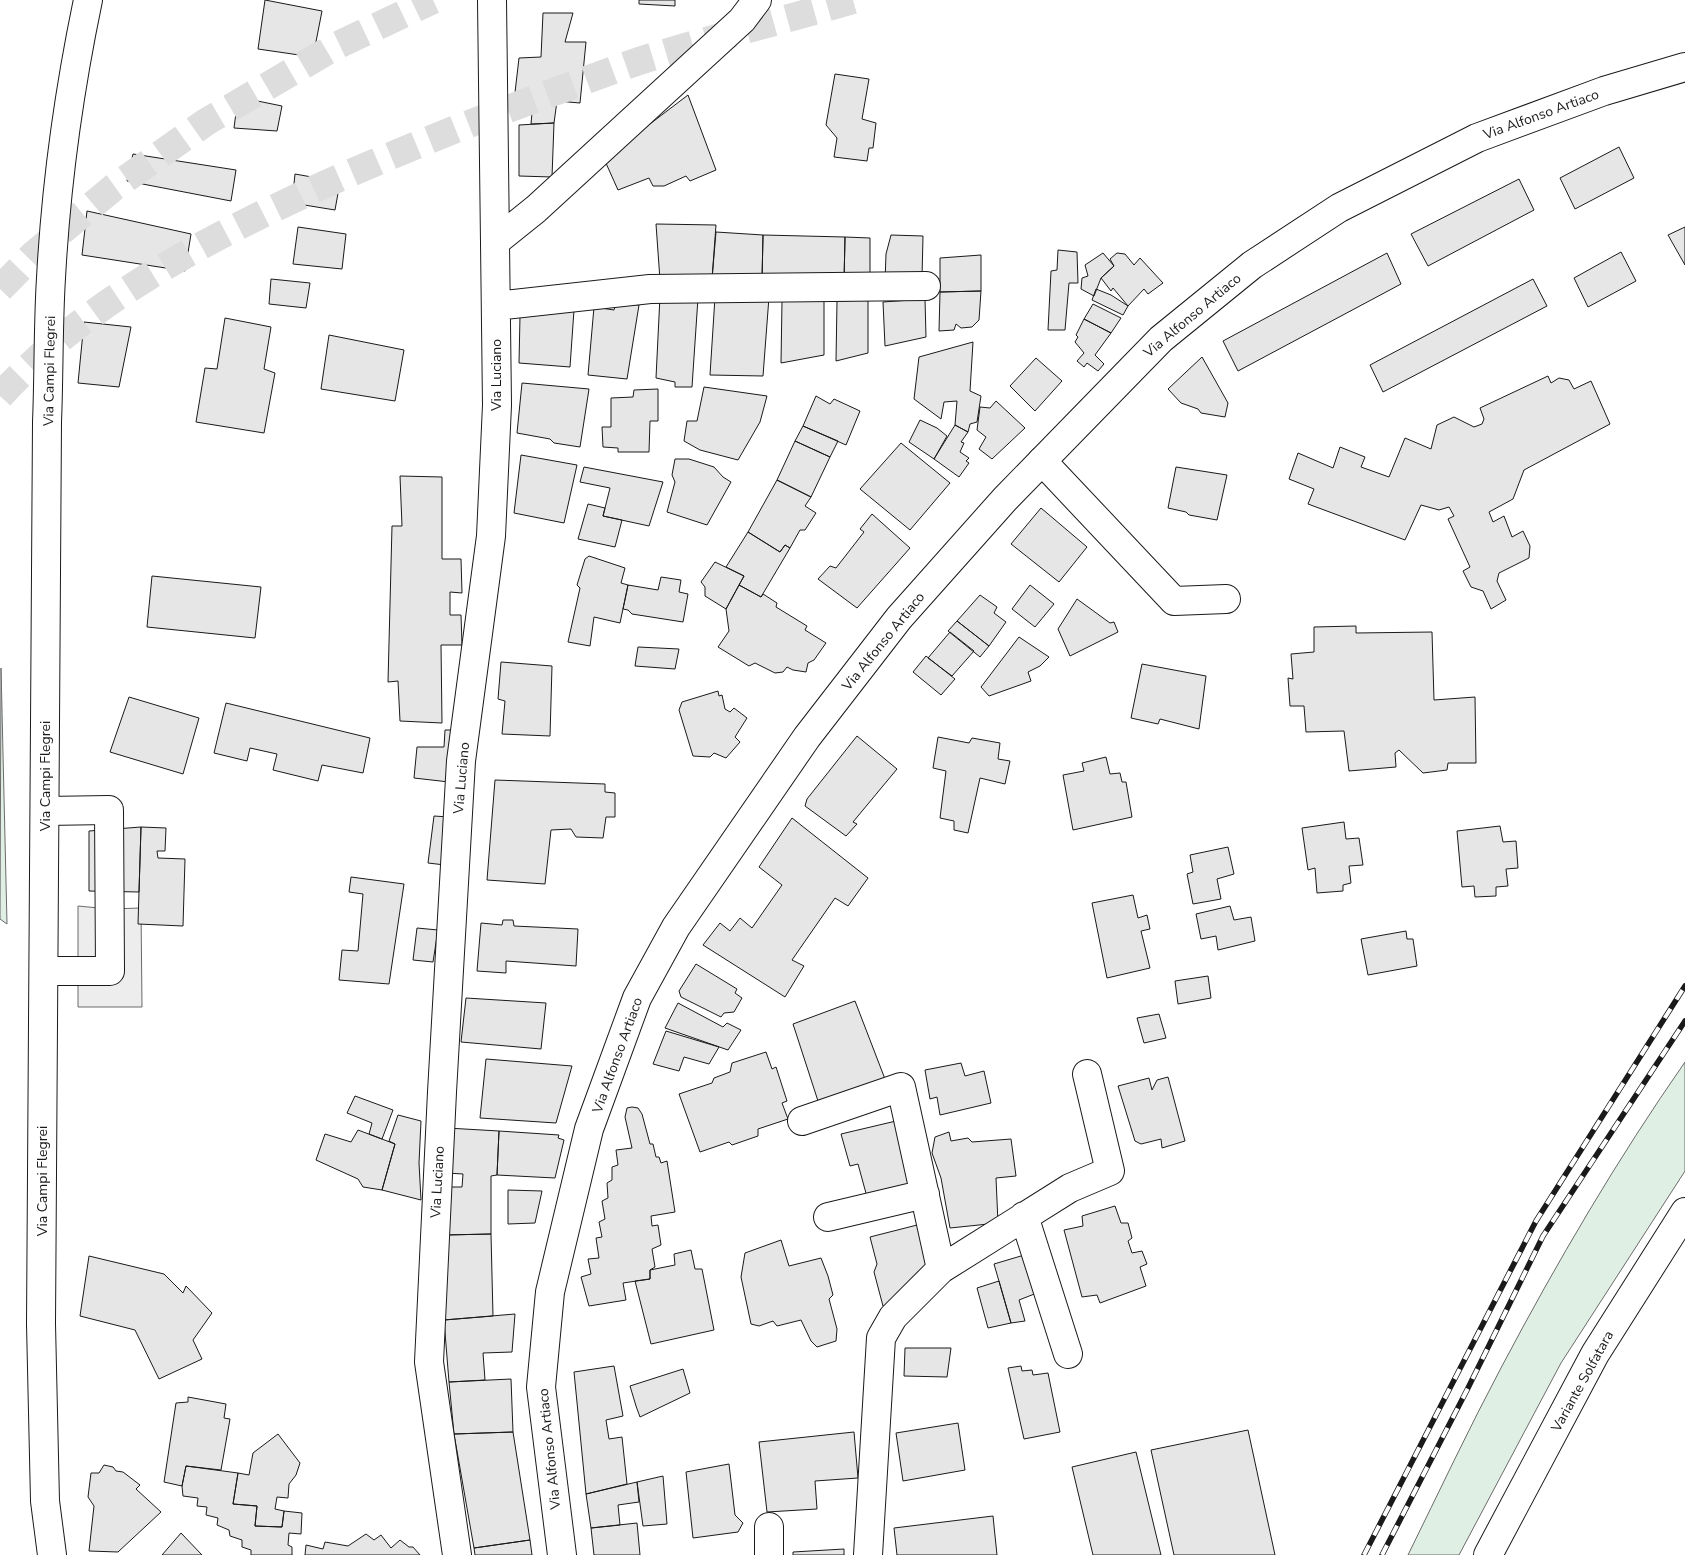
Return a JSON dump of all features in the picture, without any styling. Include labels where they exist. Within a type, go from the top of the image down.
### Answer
[{"type":"main road","name":"Via Campi Flegrei","points":[[52,1555],[45,1502],[43,1460],[41,1324],[47,422],[51,279],[61,172],[75,64],[88,0]]},
{"type":"main road","name":"Via Luciano","points":[[457,1555],[429,1362],[442,1082],[462,760],[491,536],[497,405],[492,0]]},
{"type":"main road","points":[[495,242],[536,209],[742,20],[757,0]]},
{"type":"main road","name":"Via Alfonso Artiaco","points":[[562,1555],[541,1387],[550,1292],[589,1129],[636,998],[676,927],[807,736],[900,618],[985,521],[1161,339],[1252,264],[1339,208],[1477,138],[1604,92],[1685,67]]},
{"type":"main road","points":[[496,306],[650,289],[926,286]]},
{"type":"main road","points":[[1042,461],[1174,601],[1226,599]]},
{"type":"main road","points":[[44,971],[110,971],[109,810],[45,811]]},
{"type":"main road","points":[[868,1555],[881,1338],[893,1317],[940,1269],[1070,1188],[1110,1171],[1087,1074]]},
{"type":"main road","points":[[802,1121],[900,1087],[940,1269]]},
{"type":"main road","points":[[828,1217],[925,1194]]},
{"type":"main road","name":"Variante Solfatara","points":[[1488,1555],[1595,1354],[1685,1212]]},
{"type":"main road","points":[[1024,1216],[1068,1354]]},
{"type":"main road","points":[[768,1555],[769,1527]]},
{"type":"green space","points":[[1,668],[7,924],[0,919]]},
{"type":"green space","points":[[1685,1062],[1685,1171],[1561,1363],[1459,1555],[1408,1555],[1478,1413],[1544,1288],[1612,1173]]},
{"type":"shaded area","points":[[78,906],[109,909],[141,908],[142,1007],[78,1007]]},
{"type":"building","points":[[265,0],[322,11],[313,57],[258,49]]},
{"type":"building","points":[[639,0],[675,0],[675,6],[639,4]]},
{"type":"building","points":[[543,13],[573,13],[565,42],[586,42],[580,103],[557,101],[554,123],[531,124],[533,101],[514,101],[519,58],[541,57]]},
{"type":"building","points":[[835,74],[869,79],[862,119],[876,123],[873,148],[869,148],[867,161],[834,157],[837,138],[826,125]]},
{"type":"building","points":[[688,95],[716,170],[690,181],[686,176],[664,186],[653,186],[649,178],[618,190],[605,161]]},
{"type":"building","points":[[238,97],[282,106],[277,131],[234,128]]},
{"type":"building","points":[[554,123],[552,177],[519,176],[519,125]]},
{"type":"building","points":[[1619,147],[1634,178],[1575,209],[1560,178]]},
{"type":"building","points":[[133,154],[236,170],[231,201],[127,181]]},
{"type":"building","points":[[295,174],[340,182],[335,210],[292,203]]},
{"type":"building","points":[[1519,179],[1534,210],[1428,266],[1411,234]]},
{"type":"building","points":[[87,211],[191,234],[185,271],[82,255]]},
{"type":"building","points":[[656,224],[716,225],[712,279],[660,280]]},
{"type":"building","points":[[298,227],[346,234],[342,269],[293,264]]},
{"type":"building","points":[[1685,227],[1685,265],[1668,235]]},
{"type":"building","points":[[716,232],[763,235],[762,281],[712,279]]},
{"type":"building","points":[[763,235],[845,237],[844,283],[762,281]]},
{"type":"building","points":[[891,235],[923,236],[922,278],[885,282],[886,254]]},
{"type":"building","points":[[845,237],[870,238],[870,283],[844,283]]},
{"type":"building","points":[[1058,250],[1077,252],[1078,283],[1069,283],[1065,330],[1048,330],[1051,271],[1057,270]]},
{"type":"building","points":[[1621,252],[1636,281],[1588,307],[1574,278]]},
{"type":"building","points":[[1103,253],[1114,266],[1101,278],[1094,296],[1081,289],[1082,278],[1088,276],[1085,265]]},
{"type":"building","points":[[1117,253],[1125,254],[1134,265],[1140,258],[1163,283],[1148,294],[1144,289],[1128,306],[1113,288],[1111,291],[1101,278],[1114,266],[1110,259]]},
{"type":"building","points":[[1387,253],[1401,284],[1238,371],[1223,341]]},
{"type":"building","points":[[981,255],[981,291],[940,292],[940,258]]},
{"type":"building","points":[[271,279],[310,283],[306,308],[269,304]]},
{"type":"building","points":[[1533,279],[1547,306],[1383,392],[1370,365]]},
{"type":"building","points":[[1096,289],[1111,295],[1128,306],[1123,315],[1092,300]]},
{"type":"building","points":[[981,291],[979,320],[972,327],[961,328],[956,324],[954,330],[939,331],[940,292]]},
{"type":"building","points":[[660,296],[698,298],[692,387],[675,387],[675,382],[656,378]]},
{"type":"building","points":[[715,297],[769,297],[763,376],[710,375]]},
{"type":"building","points":[[824,299],[824,355],[781,363],[782,301]]},
{"type":"building","points":[[925,299],[926,337],[885,346],[883,302]]},
{"type":"building","points":[[868,300],[868,353],[836,361],[837,301]]},
{"type":"building","points":[[616,303],[639,305],[627,379],[588,375],[594,307],[614,310]]},
{"type":"building","points":[[1093,304],[1121,318],[1111,333],[1084,319]]},
{"type":"building","points":[[574,310],[570,367],[519,363],[520,316]]},
{"type":"building","points":[[225,318],[271,327],[264,369],[275,373],[264,433],[196,422],[205,368],[217,369]]},
{"type":"building","points":[[1084,319],[1111,333],[1095,355],[1104,364],[1098,371],[1087,363],[1084,367],[1077,361],[1084,353],[1075,342],[1078,337],[1076,335]]},
{"type":"building","points":[[84,322],[131,327],[119,387],[78,383]]},
{"type":"building","points":[[329,335],[404,350],[395,401],[321,389]]},
{"type":"building","points":[[973,342],[970,391],[981,396],[977,422],[970,424],[968,432],[955,425],[957,401],[944,402],[941,419],[914,399],[919,357]]},
{"type":"building","points":[[1202,357],[1228,403],[1225,417],[1201,413],[1198,409],[1181,403],[1168,389]]},
{"type":"building","points":[[1036,358],[1062,381],[1035,411],[1010,386]]},
{"type":"building","points":[[1548,376],[1551,383],[1559,378],[1569,380],[1574,389],[1591,381],[1610,424],[1524,470],[1513,499],[1489,512],[1493,522],[1504,516],[1512,537],[1523,531],[1530,546],[1529,558],[1499,573],[1497,581],[1506,600],[1491,609],[1483,591],[1471,587],[1463,571],[1470,567],[1448,519],[1454,516],[1449,507],[1439,510],[1421,505],[1405,540],[1308,504],[1314,489],[1289,479],[1298,453],[1333,468],[1340,447],[1365,457],[1361,467],[1389,477],[1405,438],[1431,449],[1437,425],[1454,417],[1474,427],[1482,424],[1484,419],[1480,408]]},
{"type":"building","points":[[522,383],[589,389],[580,447],[554,443],[550,439],[517,433]]},
{"type":"building","points":[[704,387],[767,396],[760,422],[738,460],[700,450],[684,441],[687,421],[697,421]]},
{"type":"building","points":[[658,389],[658,421],[650,421],[649,452],[618,452],[618,448],[603,447],[602,427],[611,427],[611,398],[633,397],[634,390]]},
{"type":"building","points":[[816,396],[830,404],[834,399],[860,411],[846,445],[803,426]]},
{"type":"building","points":[[996,401],[1025,428],[992,459],[979,449],[986,437],[977,430],[980,407],[990,408]]},
{"type":"building","points":[[920,420],[937,428],[947,436],[934,459],[909,442]]},
{"type":"building","points":[[955,425],[968,432],[961,442],[964,443],[960,452],[969,458],[966,461],[969,463],[959,477],[934,459]]},
{"type":"building","points":[[803,426],[838,441],[830,457],[795,441]]},
{"type":"building","points":[[795,441],[830,457],[811,497],[777,480]]},
{"type":"building","points":[[901,443],[950,483],[910,530],[860,489]]},
{"type":"building","points":[[521,455],[577,465],[564,523],[514,513]]},
{"type":"building","points":[[675,459],[689,459],[714,467],[723,477],[731,482],[707,525],[667,512],[675,482],[672,475]]},
{"type":"building","points":[[584,467],[663,482],[649,526],[603,516],[610,488],[580,482]]},
{"type":"building","points":[[1176,467],[1227,475],[1217,520],[1189,515],[1186,512],[1168,508]]},
{"type":"building","points":[[400,476],[442,477],[442,559],[461,559],[462,593],[450,592],[450,615],[461,615],[462,645],[441,645],[442,723],[400,721],[398,681],[388,682],[392,526],[402,526]]},
{"type":"building","points":[[777,480],[811,497],[805,506],[816,513],[805,530],[800,530],[790,548],[785,545],[780,552],[748,532]]},
{"type":"building","points":[[588,504],[605,508],[603,516],[622,520],[615,547],[578,539]]},
{"type":"building","points":[[1041,508],[1087,547],[1059,582],[1011,544]]},
{"type":"building","points":[[872,514],[910,548],[857,608],[818,579],[830,566],[836,568],[864,532],[860,529]]},
{"type":"building","points":[[748,532],[780,552],[785,545],[790,548],[761,597],[739,585],[744,576],[726,567]]},
{"type":"building","points":[[589,556],[625,568],[621,583],[628,585],[620,623],[594,617],[590,646],[568,642],[580,588],[577,585],[585,559]]},
{"type":"building","points":[[715,562],[744,576],[726,609],[705,596],[705,587],[701,582]]},
{"type":"building","points":[[152,576],[261,587],[255,638],[147,627]]},
{"type":"building","points":[[661,577],[681,580],[679,592],[688,594],[683,622],[632,614],[628,610],[623,609],[628,585],[658,590]]},
{"type":"building","points":[[739,585],[761,597],[763,594],[777,603],[776,607],[807,626],[805,630],[826,643],[814,660],[808,663],[806,672],[787,667],[783,672],[775,673],[755,663],[749,666],[718,647],[729,631],[726,609]]},
{"type":"building","points":[[1030,585],[1054,604],[1035,627],[1012,609]]},
{"type":"building","points":[[980,595],[997,607],[994,613],[1006,622],[989,646],[957,621]]},
{"type":"building","points":[[1077,599],[1110,623],[1114,622],[1118,632],[1070,656],[1058,629]]},
{"type":"building","points":[[957,621],[989,646],[980,657],[948,631]]},
{"type":"building","points":[[1356,626],[1356,633],[1432,632],[1434,700],[1475,697],[1476,763],[1448,763],[1447,770],[1423,773],[1399,750],[1395,753],[1396,767],[1349,771],[1344,731],[1306,732],[1304,706],[1290,706],[1288,678],[1293,679],[1291,654],[1314,652],[1314,627]]},
{"type":"building","points":[[950,632],[974,651],[952,676],[928,658]]},
{"type":"building","points":[[1019,637],[1049,657],[1040,666],[1028,672],[1031,681],[989,696],[981,687]]},
{"type":"building","points":[[638,647],[679,649],[675,669],[635,666]]},
{"type":"building","points":[[926,656],[955,679],[941,695],[913,672]]},
{"type":"building","points":[[501,662],[552,666],[550,736],[502,734],[505,701],[498,699]]},
{"type":"building","points":[[1142,664],[1206,676],[1199,729],[1160,719],[1158,724],[1131,718]]},
{"type":"building","points":[[718,691],[719,696],[722,695],[725,709],[730,712],[734,708],[747,718],[735,737],[740,742],[726,758],[714,753],[710,757],[693,756],[679,710],[682,702]]},
{"type":"building","points":[[129,697],[199,718],[183,774],[110,752]]},
{"type":"building","points":[[226,703],[370,738],[363,773],[322,765],[318,781],[273,770],[277,754],[250,748],[247,761],[214,753]]},
{"type":"building","points":[[445,730],[453,730],[449,782],[414,778],[417,747],[444,747]]},
{"type":"building","points":[[857,736],[897,769],[853,822],[857,824],[846,836],[805,806],[807,799]]},
{"type":"building","points":[[938,737],[969,743],[972,738],[1000,743],[998,759],[1010,761],[1005,784],[980,778],[968,833],[954,830],[954,821],[940,818],[946,771],[933,768]]},
{"type":"building","points":[[1106,757],[1110,774],[1120,773],[1122,782],[1126,782],[1132,817],[1073,830],[1063,775],[1084,771],[1082,763]]},
{"type":"building","points":[[495,780],[605,784],[605,792],[615,793],[615,817],[606,817],[603,838],[576,837],[571,829],[551,830],[545,884],[487,880]]},
{"type":"building","points":[[434,816],[449,817],[445,865],[428,863]]},
{"type":"building","points":[[792,818],[868,878],[848,906],[835,898],[792,960],[804,966],[785,997],[703,945],[720,923],[730,931],[740,918],[752,928],[782,885],[759,867]]},
{"type":"building","points":[[1344,822],[1346,839],[1359,838],[1363,865],[1349,866],[1351,883],[1343,885],[1343,891],[1317,893],[1315,868],[1308,870],[1302,828]]},
{"type":"building","points":[[1500,826],[1503,842],[1516,841],[1518,868],[1506,869],[1508,886],[1496,887],[1496,896],[1475,897],[1474,886],[1462,887],[1457,831]]},
{"type":"building","points":[[141,827],[166,828],[165,851],[157,851],[158,858],[185,859],[183,926],[138,924]]},
{"type":"building","points":[[141,827],[139,892],[89,891],[89,831]]},
{"type":"building","points":[[1228,847],[1234,874],[1217,879],[1221,899],[1193,904],[1187,874],[1193,872],[1190,855]]},
{"type":"building","points":[[351,877],[404,884],[389,984],[339,980],[342,950],[358,951],[363,894],[349,892]]},
{"type":"building","points":[[1133,895],[1138,918],[1147,915],[1150,929],[1141,931],[1150,968],[1107,978],[1092,903]]},
{"type":"building","points":[[1230,906],[1234,920],[1251,917],[1255,941],[1218,950],[1216,936],[1201,939],[1196,914]]},
{"type":"building","points":[[503,920],[513,920],[514,926],[578,929],[576,966],[506,961],[506,973],[477,971],[481,923],[502,925]]},
{"type":"building","points":[[417,928],[438,930],[433,962],[413,960]]},
{"type":"building","points":[[1406,931],[1407,939],[1413,939],[1417,966],[1368,975],[1361,939]]},
{"type":"building","points":[[696,964],[737,989],[735,993],[742,998],[734,1012],[724,1013],[721,1017],[681,997],[679,991]]},
{"type":"building","points":[[1208,976],[1211,998],[1178,1004],[1175,981]]},
{"type":"building","points":[[466,998],[546,1003],[541,1049],[461,1042]]},
{"type":"building","points":[[855,1001],[885,1079],[818,1101],[793,1024]]},
{"type":"building","points":[[678,1003],[723,1027],[727,1023],[741,1030],[728,1050],[665,1028]]},
{"type":"building","points":[[1159,1014],[1166,1038],[1144,1043],[1137,1018]]},
{"type":"building","points":[[666,1031],[719,1047],[709,1064],[684,1057],[679,1071],[653,1064]]},
{"type":"building","points":[[766,1052],[772,1069],[776,1067],[787,1101],[782,1103],[788,1119],[758,1129],[758,1136],[732,1145],[729,1142],[700,1152],[679,1094],[712,1083],[714,1078],[730,1072],[732,1063]]},
{"type":"building","points":[[486,1059],[572,1066],[556,1123],[480,1118]]},
{"type":"building","points":[[961,1063],[965,1076],[984,1071],[991,1103],[940,1115],[937,1097],[930,1099],[925,1070]]},
{"type":"building","points":[[1168,1077],[1185,1141],[1162,1148],[1161,1139],[1141,1144],[1135,1141],[1118,1086],[1149,1078],[1152,1090],[1157,1080]]},
{"type":"building","points":[[355,1096],[393,1110],[382,1139],[369,1134],[372,1123],[347,1113]]},
{"type":"building","points":[[627,1108],[638,1108],[642,1114],[650,1144],[653,1144],[656,1157],[659,1157],[661,1163],[667,1161],[675,1212],[651,1216],[652,1226],[658,1225],[661,1245],[652,1249],[655,1267],[650,1270],[650,1279],[623,1283],[626,1300],[589,1306],[581,1277],[591,1274],[588,1259],[599,1258],[596,1238],[602,1237],[599,1222],[605,1219],[602,1201],[608,1198],[607,1183],[612,1180],[612,1167],[618,1165],[616,1150],[632,1148],[625,1117]]},
{"type":"building","points":[[398,1115],[421,1121],[419,1163],[421,1200],[382,1190],[395,1144],[389,1141]]},
{"type":"building","points":[[896,1121],[912,1186],[867,1197],[858,1164],[850,1166],[841,1134]]},
{"type":"building","points":[[447,1128],[499,1131],[497,1175],[491,1176],[491,1234],[445,1235],[445,1187],[462,1187],[463,1174],[446,1173]]},
{"type":"building","points":[[358,1130],[395,1144],[382,1190],[363,1187],[358,1179],[316,1160],[325,1134],[351,1142]]},
{"type":"building","points":[[499,1131],[559,1135],[558,1138],[564,1140],[555,1178],[497,1175]]},
{"type":"building","points":[[949,1132],[951,1141],[968,1138],[972,1142],[1011,1139],[1016,1176],[996,1178],[998,1223],[950,1228],[941,1178],[932,1153],[935,1137]]},
{"type":"building","points":[[508,1190],[542,1191],[535,1223],[508,1224]]},
{"type":"building","points":[[1115,1206],[1121,1223],[1128,1223],[1132,1238],[1128,1241],[1132,1253],[1142,1251],[1147,1264],[1140,1267],[1146,1286],[1100,1303],[1097,1295],[1082,1297],[1064,1230],[1083,1226],[1082,1216]]},
{"type":"building","points":[[921,1224],[932,1264],[904,1300],[883,1306],[874,1272],[877,1264],[870,1237]]},
{"type":"building","points":[[491,1234],[493,1316],[444,1320],[445,1235]]},
{"type":"building","points":[[781,1240],[789,1266],[821,1258],[833,1295],[829,1299],[837,1329],[836,1341],[817,1347],[811,1341],[801,1320],[777,1326],[773,1321],[759,1326],[751,1324],[741,1277],[745,1253]]},
{"type":"building","points":[[691,1250],[695,1269],[702,1269],[714,1330],[651,1344],[635,1281],[650,1279],[650,1270],[675,1265],[674,1254]]},
{"type":"building","points":[[1031,1253],[1042,1291],[1019,1300],[1025,1321],[1011,1323],[994,1264]]},
{"type":"building","points":[[89,1256],[164,1274],[183,1293],[186,1286],[212,1313],[193,1340],[202,1359],[159,1379],[135,1330],[80,1316]]},
{"type":"building","points":[[999,1281],[1011,1323],[988,1328],[977,1288]]},
{"type":"building","points":[[515,1314],[512,1352],[483,1353],[485,1380],[449,1382],[444,1320]]},
{"type":"building","points":[[905,1348],[951,1348],[947,1377],[904,1376]]},
{"type":"building","points":[[614,1366],[623,1416],[606,1420],[609,1439],[622,1437],[627,1484],[586,1494],[574,1372]]},
{"type":"building","points":[[1021,1366],[1022,1371],[1032,1370],[1033,1375],[1048,1373],[1060,1432],[1024,1439],[1008,1368]]},
{"type":"building","points":[[683,1369],[690,1393],[640,1417],[630,1386]]},
{"type":"building","points":[[511,1379],[513,1432],[454,1434],[449,1382]]},
{"type":"building","points":[[188,1397],[226,1404],[224,1418],[230,1419],[221,1470],[186,1466],[182,1486],[164,1482],[176,1403],[188,1402]]},
{"type":"building","points":[[958,1423],[965,1470],[903,1481],[896,1433]]},
{"type":"building","points":[[1248,1430],[1275,1555],[1174,1555],[1151,1450]]},
{"type":"building","points":[[513,1432],[530,1540],[474,1548],[454,1434]]},
{"type":"building","points":[[854,1432],[858,1478],[815,1481],[817,1509],[767,1512],[759,1442]]},
{"type":"building","points":[[278,1434],[300,1463],[296,1475],[289,1484],[288,1498],[277,1497],[275,1509],[284,1511],[282,1527],[255,1526],[257,1506],[233,1504],[238,1473],[249,1475],[253,1453]]},
{"type":"building","points":[[1136,1452],[1161,1555],[1093,1555],[1072,1467]]},
{"type":"building","points":[[729,1464],[735,1515],[743,1523],[738,1532],[693,1538],[686,1472]]},
{"type":"building","points":[[104,1465],[123,1472],[140,1485],[136,1489],[161,1512],[118,1552],[89,1551],[94,1506],[88,1497],[91,1473],[99,1473]]},
{"type":"building","points":[[186,1466],[238,1473],[233,1504],[257,1506],[255,1526],[282,1527],[284,1511],[302,1513],[301,1534],[289,1533],[288,1545],[292,1547],[292,1555],[251,1555],[251,1550],[242,1547],[242,1540],[230,1536],[229,1530],[217,1525],[218,1518],[206,1515],[207,1507],[197,1506],[198,1498],[183,1496],[182,1486]]},
{"type":"building","points":[[663,1476],[667,1524],[643,1526],[637,1482]]},
{"type":"building","points":[[637,1482],[639,1502],[618,1505],[620,1525],[591,1528],[586,1494]]},
{"type":"building","points":[[993,1516],[997,1555],[897,1555],[894,1528]]},
{"type":"building","points":[[637,1523],[640,1555],[594,1555],[591,1528]]},
{"type":"building","points":[[181,1533],[202,1555],[162,1555]]},
{"type":"building","points":[[366,1534],[374,1540],[381,1535],[391,1548],[400,1540],[409,1547],[413,1547],[420,1555],[305,1555],[306,1545],[323,1549],[325,1542],[348,1546]]},
{"type":"building","points":[[530,1540],[532,1555],[475,1555],[474,1548]]},
{"type":"building","points":[[844,1549],[844,1555],[793,1555],[793,1552]]},
{"type":"tunnel","points":[[0,289],[33,255],[113,188],[206,122],[336,46],[433,0]]},
{"type":"tunnel","points":[[0,396],[34,362],[71,330],[111,301],[195,249],[282,204],[385,158],[474,122],[632,63],[853,0]]},
{"type":"railway","points":[[1364,1555],[1536,1221],[1685,986]]},
{"type":"railway","points":[[1382,1555],[1467,1390],[1543,1236],[1685,1021]]}]
